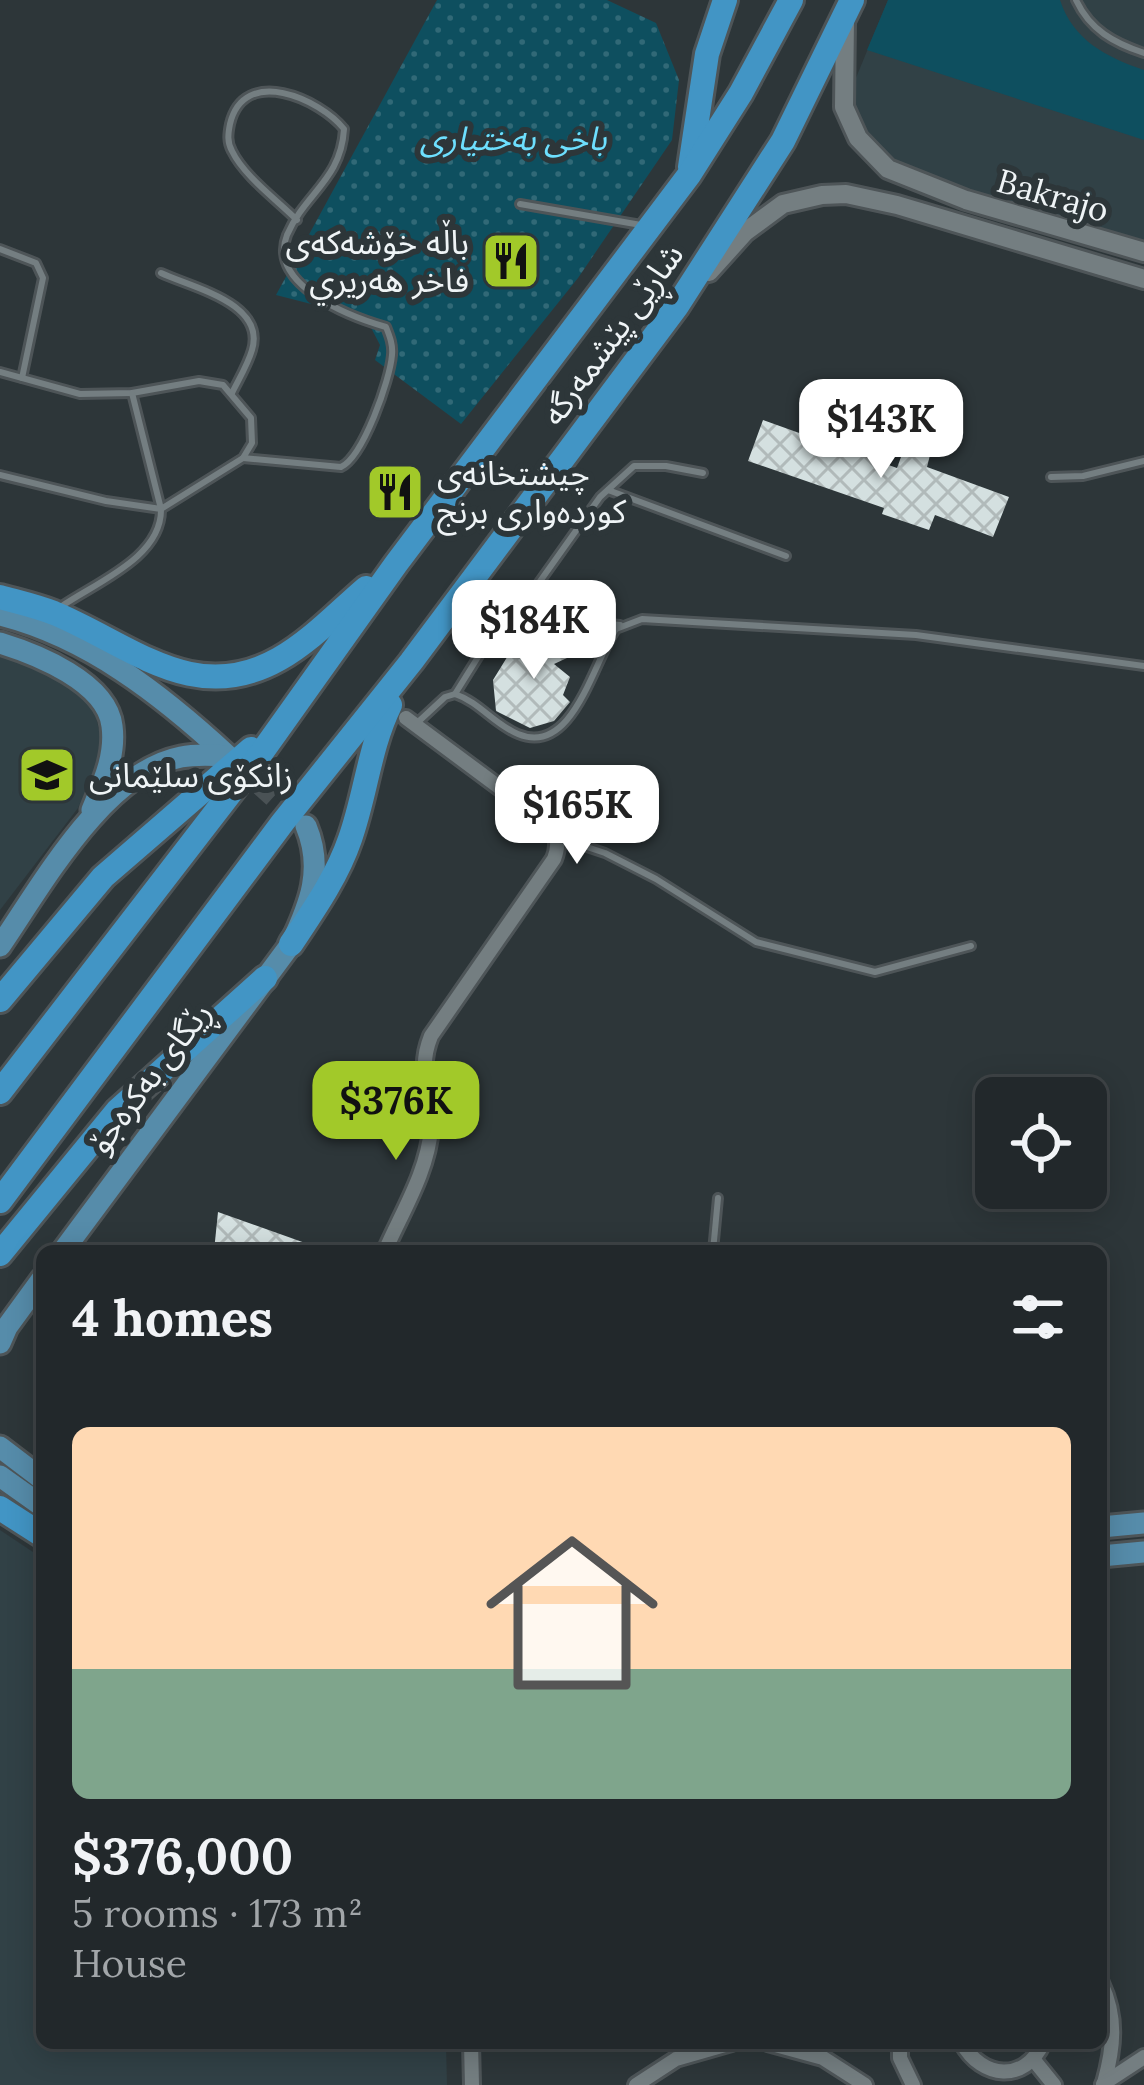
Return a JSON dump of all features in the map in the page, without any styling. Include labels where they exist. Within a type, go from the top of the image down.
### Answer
[{"type":"highway","points":[[689,175],[707,53],[725,0]]},
{"type":"highway","name":"شاڕێی پێشمەرگە","points":[[0,1092],[689,175],[741,93],[790,0]]},
{"type":"highway","name":"شاڕێی پێشمەرگە","points":[[0,1201],[677,306],[783,141],[851,4]]},
{"type":"highway","points":[[0,597],[52,612],[160,666],[191,676],[228,678],[290,652],[396,564]]},
{"type":"highway","points":[[291,944],[340,862],[358,812],[377,732],[411,662]]},
{"type":"highway","points":[[0,1000],[103,877],[284,719]]},
{"type":"highway","points":[[0,1254],[117,1111],[265,978]]},
{"type":"highway","points":[[0,1508],[36,1531]]},
{"type":"main road","name":"Bakrajo","points":[[851,4],[842,96],[858,138],[888,169],[945,193],[1144,252]]},
{"type":"main road","points":[[935,217],[945,193]]},
{"type":"main road","points":[[677,306],[745,232],[783,205],[822,194],[846,194],[935,217],[1144,279]]},
{"type":"main road","points":[[0,614],[65,637],[104,658],[228,756],[179,757],[125,785],[86,825],[0,946]]},
{"type":"main road","points":[[0,643],[67,672],[94,693],[110,716],[111,755],[86,825]]},
{"type":"main road","name":"ڕێگای بەکرەجۆ","points":[[67,1245],[291,944],[315,874],[306,826]]},
{"type":"main road","points":[[2,1335],[36,1287]]},
{"type":"main road","points":[[0,1447],[36,1475]]},
{"type":"main road","points":[[0,1476],[36,1502]]},
{"type":"main road","points":[[1107,1526],[1144,1523]]},
{"type":"main road","points":[[1107,1555],[1144,1552]]},
{"type":"street","points":[[388,1245],[428,1150],[431,1125],[424,1052],[439,1022],[554,859],[557,837],[542,820],[410,722]]},
{"type":"street","points":[[1103,2084],[1114,2048],[1107,1996]]},
{"type":"street","points":[[471,2049],[472,2085]]},
{"type":"street","points":[[636,2085],[676,2059],[712,2049]]},
{"type":"street","points":[[790,2049],[823,2058],[865,2085]]},
{"type":"street","points":[[900,2049],[913,2085]]},
{"type":"street","points":[[965,2049],[982,2068],[998,2073],[1015,2071],[1039,2049]]},
{"type":"street","points":[[1103,2084],[1144,2057]]},
{"type":"street","points":[[1033,2059],[1054,2085]]},
{"type":"lane","points":[[1076,0],[1098,30],[1119,45],[1144,53]]},
{"type":"lane","points":[[243,458],[341,467],[351,463],[373,419],[392,360],[386,327],[358,319],[303,290],[285,252],[286,238],[332,174],[343,149],[344,129],[330,112],[305,98],[276,91],[258,93],[231,116],[227,138],[233,155],[297,220]]},
{"type":"lane","points":[[520,204],[650,226]]},
{"type":"lane","points":[[0,249],[36,263],[43,278],[22,378]]},
{"type":"lane","points":[[161,272],[242,309],[254,328],[253,348],[232,393]]},
{"type":"lane","points":[[0,372],[80,394],[133,393],[199,381],[224,385],[250,418],[254,431],[243,458],[161,509],[0,475]]},
{"type":"lane","points":[[52,612],[147,549],[162,525],[133,393]]},
{"type":"lane","points":[[1052,477],[1083,476],[1144,461]]},
{"type":"lane","points":[[410,722],[455,694],[498,625],[516,615],[608,490],[634,466],[703,473]]},
{"type":"lane","points":[[608,490],[786,556]]},
{"type":"lane","points":[[516,615],[621,625],[642,619],[896,633],[1144,666]]},
{"type":"lane","points":[[455,694],[517,734],[534,738],[556,732],[570,719],[612,634],[621,625]]},
{"type":"lane","points":[[557,837],[605,853],[656,879],[756,942],[875,972],[971,946]]},
{"type":"lane","points":[[714,1245],[718,1198]]},
{"type":"shaded area","points":[[888,0],[1144,0],[1144,251],[901,176],[844,107]]},
{"type":"shaded area","name":"زانکۆی سلێمانی","points":[[0,653],[75,687],[94,709],[101,738],[98,765],[78,808],[0,910]]},
{"type":"shaded area","points":[[0,1530],[36,1554],[36,2049],[446,2049],[447,2085],[0,2085]]},
{"type":"green space","name":"باخی بەختیاری","points":[[437,0],[607,0],[656,23],[679,80],[672,140],[578,278],[461,424],[375,360],[380,345],[366,318],[276,295]]},
{"type":"green space","points":[[888,0],[1060,0],[1082,36],[1144,70],[1144,140],[867,50]]},
{"type":"building","points":[[763,420],[897,468],[905,446],[930,455],[927,467],[1009,497],[993,537],[935,515],[929,530],[882,514],[884,508],[748,461]]},
{"type":"building","points":[[539,632],[541,641],[562,644],[567,635],[580,652],[554,664],[570,677],[563,695],[570,702],[554,721],[530,728],[496,711],[493,680],[509,654]]},
{"type":"building","points":[[218,1212],[311,1245],[215,1245]]},
{"type":"tunnel","points":[[235,762],[301,822]]},
{"type":"place","name":"باڵە خۆشەکەی فاخر هەريري","points":[[511,261]]},
{"type":"place","name":"چيشتخانەی کوردەواری برنج","points":[[395,492]]},
{"type":"place","name":"زانکۆی سلێمانی","points":[[47,775]]}]
